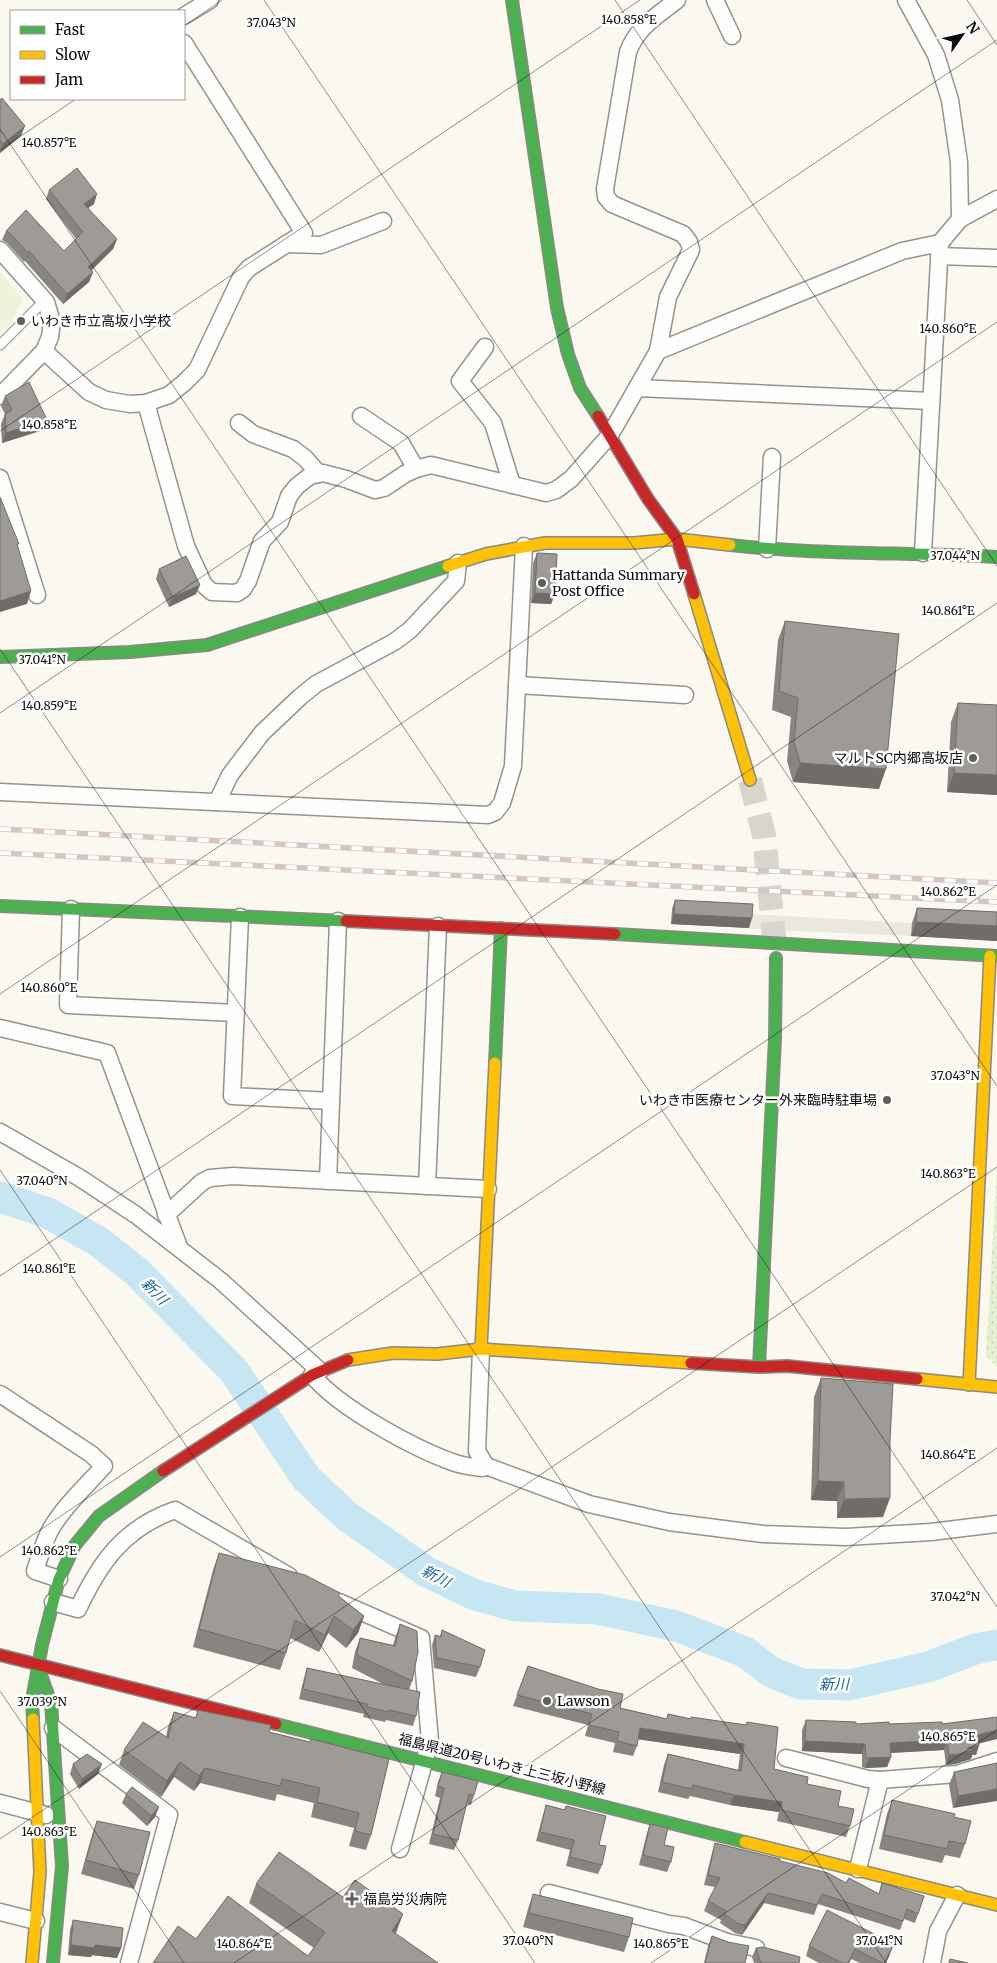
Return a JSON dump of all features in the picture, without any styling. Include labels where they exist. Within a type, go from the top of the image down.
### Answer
[{"type":"street","points":[[185,15],[210,0]]},
{"type":"street","points":[[512,0],[557,308],[568,354],[580,388],[648,500],[676,539],[750,780]]},
{"type":"street","points":[[146,403],[186,546],[204,585],[212,592],[237,593],[243,589],[248,581],[262,541],[280,522],[289,496],[310,476],[323,473],[346,478],[375,490],[384,488],[416,469],[431,465],[546,493],[556,490],[571,479],[610,435],[658,351],[668,297],[691,250],[689,242],[683,234],[612,204],[606,197],[605,189],[628,52],[633,38],[677,0]]},
{"type":"street","points":[[715,0],[732,36]]},
{"type":"street","points":[[906,0],[936,55],[950,100],[959,162],[960,219]]},
{"type":"street","points":[[44,351],[89,392],[106,400],[130,404],[146,403],[169,395],[197,370],[241,277],[249,268],[304,233],[185,45]]},
{"type":"street","points":[[923,553],[939,250],[960,219],[997,199]]},
{"type":"street","points":[[286,244],[321,245],[383,221]]},
{"type":"street","points":[[0,250],[44,300],[50,310],[52,322],[50,337],[44,351],[0,396]]},
{"type":"street","points":[[658,351],[902,251],[939,250],[997,258]]},
{"type":"street","points":[[485,347],[460,381],[493,423],[512,485]]},
{"type":"street","points":[[638,388],[931,400]]},
{"type":"street","points":[[361,416],[401,443],[416,469]]},
{"type":"street","points":[[239,423],[253,434],[293,449],[305,458],[319,474]]},
{"type":"street","points":[[767,548],[772,457]]},
{"type":"street","points":[[0,478],[37,594]]},
{"type":"street","points":[[0,657],[173,651],[207,645],[486,554],[545,543],[634,543],[676,539],[767,548],[997,557]]},
{"type":"street","points":[[0,792],[488,815],[495,812],[502,803],[513,766],[524,546]]},
{"type":"street","points":[[217,802],[230,774],[262,733],[316,684],[394,642],[410,630],[456,581],[458,563]]},
{"type":"street","points":[[517,685],[685,695]]},
{"type":"street","points":[[0,906],[501,928],[993,956],[969,1384]]},
{"type":"street","points":[[71,909],[68,1005],[236,1013]]},
{"type":"street","points":[[240,916],[232,1096],[331,1101]]},
{"type":"street","points":[[328,1181],[338,921]]},
{"type":"street","points":[[427,1186],[438,926]]},
{"type":"street","points":[[486,1466],[477,1451],[501,928]]},
{"type":"street","points":[[759,1367],[775,1048],[776,958]]},
{"type":"street","points":[[0,1028],[107,1053],[180,1249]]},
{"type":"street","points":[[0,1132],[80,1178],[136,1215],[221,1281],[311,1376],[333,1396],[404,1440],[455,1463],[482,1468],[486,1466],[590,1504],[669,1522],[763,1534],[846,1537],[932,1532],[997,1524]]},
{"type":"street","points":[[166,1215],[202,1182],[210,1178],[232,1176],[488,1189]]},
{"type":"street","points":[[32,1963],[40,1872],[32,1700],[38,1665],[59,1579],[75,1545],[99,1516],[150,1479],[311,1376],[340,1362],[366,1356],[437,1354],[481,1349],[759,1367],[787,1366],[997,1386]]},
{"type":"street","points":[[0,1394],[91,1454],[104,1466],[52,1526],[43,1547],[35,1571],[59,1579]]},
{"type":"street","points":[[53,1602],[78,1608],[92,1579],[116,1547],[132,1532],[154,1518],[175,1510],[264,1564],[305,1585]]},
{"type":"street","points":[[321,1593],[346,1606],[421,1638],[430,1741],[400,1849]]},
{"type":"street","name":"福島県道20号いわき上三坂小野線","points":[[0,1655],[997,1904]]},
{"type":"street","points":[[38,1665],[51,1703],[62,1866],[53,1963]]},
{"type":"street","points":[[53,1728],[169,1815],[129,1963]]},
{"type":"street","points":[[786,1758],[868,1779],[880,1780],[958,1774],[997,1760]]},
{"type":"street","points":[[858,1869],[880,1780]]},
{"type":"street","points":[[0,1803],[59,1819]]},
{"type":"street","points":[[549,1893],[669,1924],[684,1926],[726,1942],[756,1948]]},
{"type":"street","points":[[932,1963],[938,1931],[957,1895]]},
{"type":"street","points":[[0,1912],[36,1921]]},
{"type":"lane","points":[[0,345],[44,300]]},
{"type":"green space","points":[[0,272],[23,299],[11,323],[0,332]]},
{"type":"green space","points":[[997,1169],[997,1367],[986,1356]]},
{"type":"shaded area","points":[[749,914],[912,923],[911,936],[749,929]]},
{"type":"building","points":[[2,98],[25,126],[3,144],[0,140],[0,100]]},
{"type":"building","points":[[77,168],[97,194],[84,204],[117,239],[88,267],[93,272],[67,294],[29,251],[27,252],[6,231],[26,210],[64,251],[83,232],[49,190]]},
{"type":"building","points":[[29,382],[47,420],[6,433],[5,414],[12,410],[5,396]]},
{"type":"building","points":[[0,497],[19,544],[17,544],[31,591],[0,601]]},
{"type":"building","points":[[537,553],[557,554],[555,594],[535,593]]},
{"type":"building","points":[[186,556],[200,585],[173,597],[159,569]]},
{"type":"building","points":[[785,621],[899,634],[886,769],[800,763],[794,742],[798,698],[779,691]]},
{"type":"building","name":"マルトSC内郷高坂店","points":[[958,703],[997,705],[997,775],[954,773]]},
{"type":"building","points":[[675,900],[753,904],[752,918],[674,914]]},
{"type":"building","points":[[917,908],[997,912],[997,926],[916,922]]},
{"type":"building","points":[[821,1378],[893,1384],[890,1440],[890,1498],[844,1499],[844,1482],[818,1481]]},
{"type":"building","points":[[219,1553],[305,1575],[340,1593],[338,1596],[364,1616],[353,1630],[334,1616],[325,1635],[295,1620],[286,1653],[199,1629]]},
{"type":"building","points":[[400,1624],[417,1631],[418,1652],[412,1681],[357,1655],[360,1638],[395,1646]]},
{"type":"building","points":[[442,1630],[485,1650],[480,1667],[437,1658],[435,1635],[441,1637]]},
{"type":"building","points":[[528,1666],[598,1689],[623,1694],[620,1708],[667,1719],[668,1714],[691,1719],[691,1717],[746,1725],[747,1722],[778,1727],[774,1769],[808,1777],[807,1784],[841,1791],[838,1806],[854,1809],[850,1826],[781,1810],[782,1802],[734,1795],[693,1785],[692,1789],[662,1782],[668,1754],[741,1771],[744,1744],[640,1728],[637,1746],[617,1741],[619,1732],[589,1725],[592,1714],[517,1695]]},
{"type":"building","points":[[307,1668],[420,1692],[416,1716],[367,1707],[367,1704],[303,1689]]},
{"type":"building","points":[[198,1710],[271,1725],[269,1732],[310,1742],[311,1739],[389,1759],[371,1835],[355,1831],[359,1813],[317,1802],[320,1788],[282,1779],[280,1786],[205,1768],[199,1776],[180,1762],[167,1781],[124,1750],[143,1722],[168,1738],[174,1712],[196,1718]]},
{"type":"building","points":[[997,1717],[997,1730],[978,1735],[979,1745],[967,1748],[974,1749],[959,1754],[949,1755],[947,1740],[890,1743],[891,1757],[869,1758],[866,1757],[865,1744],[805,1741],[806,1720],[856,1722],[856,1724],[942,1722],[942,1724]]},
{"type":"building","points":[[87,1754],[102,1764],[82,1779],[73,1764]]},
{"type":"building","points":[[997,1763],[997,1789],[958,1796],[954,1772]]},
{"type":"building","points":[[442,1772],[478,1781],[474,1795],[469,1794],[458,1840],[433,1834],[444,1788],[438,1786]]},
{"type":"building","points":[[132,1787],[159,1807],[151,1816],[126,1794]]},
{"type":"building","points":[[892,1800],[955,1814],[954,1817],[971,1821],[965,1844],[949,1841],[947,1849],[884,1835]]},
{"type":"building","points":[[546,1805],[565,1810],[566,1806],[606,1816],[599,1845],[606,1846],[602,1865],[570,1857],[574,1840],[540,1832]]},
{"type":"building","points":[[97,1821],[150,1832],[139,1875],[86,1860]]},
{"type":"building","points":[[650,1824],[668,1828],[664,1845],[674,1847],[671,1862],[643,1855]]},
{"type":"building","points":[[715,1843],[828,1873],[846,1883],[849,1878],[879,1894],[882,1883],[924,1896],[918,1914],[907,1909],[903,1921],[822,1894],[817,1905],[768,1893],[745,1925],[739,1924],[724,1914],[726,1911],[708,1901],[720,1878],[708,1875]]},
{"type":"building","points":[[279,1852],[343,1897],[355,1880],[403,1914],[392,1931],[438,1963],[153,1963],[178,1926],[196,1939],[228,1896],[308,1956],[325,1932],[256,1884]]},
{"type":"building","points":[[533,1894],[633,1918],[629,1937],[529,1913]]},
{"type":"building","points":[[827,1910],[894,1944],[884,1963],[855,1949],[848,1963],[842,1963],[809,1946]]},
{"type":"building","points":[[73,1920],[123,1928],[121,1948],[95,1945],[94,1948],[71,1945]]},
{"type":"building","points":[[712,1936],[728,1942],[749,1946],[745,1963],[705,1963]]},
{"type":"building","points":[[763,1947],[800,1957],[799,1963],[761,1963],[756,1948]]},
{"type":"building","points":[[950,1959],[968,1963],[949,1963]]},
{"type":"waterway","name":"新川","points":[[0,1197],[48,1213],[99,1242],[137,1272],[234,1371],[307,1479],[348,1517],[427,1572],[475,1595],[515,1606],[598,1609],[676,1626],[745,1652],[771,1672],[801,1684],[849,1685],[928,1667],[975,1649],[997,1645]]},
{"type":"tunnel","points":[[750,780],[764,835],[776,958]]},
{"type":"railway","points":[[0,829],[997,883]]},
{"type":"railway","points":[[0,853],[997,902]]},
{"type":"traffic: fast","points":[[512,0],[557,308],[568,354],[580,388],[598,416]]},
{"type":"traffic: fast","points":[[730,545],[830,552],[997,557]]},
{"type":"traffic: fast","points":[[0,657],[130,652],[207,645],[448,566]]},
{"type":"traffic: fast","points":[[0,906],[346,921]]},
{"type":"traffic: fast","points":[[495,1063],[501,928]]},
{"type":"traffic: fast","points":[[615,934],[997,956]]},
{"type":"traffic: fast","points":[[759,1367],[775,1038],[776,958]]},
{"type":"traffic: fast","points":[[33,1719],[32,1700],[42,1645],[59,1579],[75,1545],[99,1516],[163,1471]]},
{"type":"traffic: fast","points":[[38,1667],[51,1703],[62,1866],[53,1963]]},
{"type":"traffic: fast","points":[[276,1724],[745,1842]]},
{"type":"traffic: slow","points":[[448,566],[486,554],[545,543],[634,543],[677,539],[730,545]]},
{"type":"traffic: slow","points":[[694,594],[750,780]]},
{"type":"traffic: slow","points":[[969,1385],[990,956]]},
{"type":"traffic: slow","points":[[481,1349],[495,1063]]},
{"type":"traffic: slow","points":[[348,1360],[393,1353],[437,1354],[481,1349],[691,1363]]},
{"type":"traffic: slow","points":[[917,1379],[997,1387]]},
{"type":"traffic: slow","points":[[32,1963],[40,1872],[33,1719]]},
{"type":"traffic: slow","points":[[745,1842],[997,1905]]},
{"type":"traffic: jam","points":[[598,416],[648,499],[677,539],[694,594]]},
{"type":"traffic: jam","points":[[346,921],[615,934]]},
{"type":"traffic: jam","points":[[163,1471],[312,1375],[348,1360]]},
{"type":"traffic: jam","points":[[691,1363],[759,1367],[787,1366],[917,1379]]},
{"type":"traffic: jam","points":[[0,1655],[276,1724]]},
{"type":"place","name":"いわき市立高坂小学校","points":[[21,321]]},
{"type":"place","name":"Hattanda Summary Post Office","points":[[542,583]]},
{"type":"place","name":"マルトSC内郷高坂店","points":[[973,758]]},
{"type":"place","name":"いわき市医療センター外来臨時駐車場","points":[[887,1100]]},
{"type":"place","name":"Lawson","points":[[547,1701]]},
{"type":"place","name":"福島労災病院","points":[[352,1899]]}]
